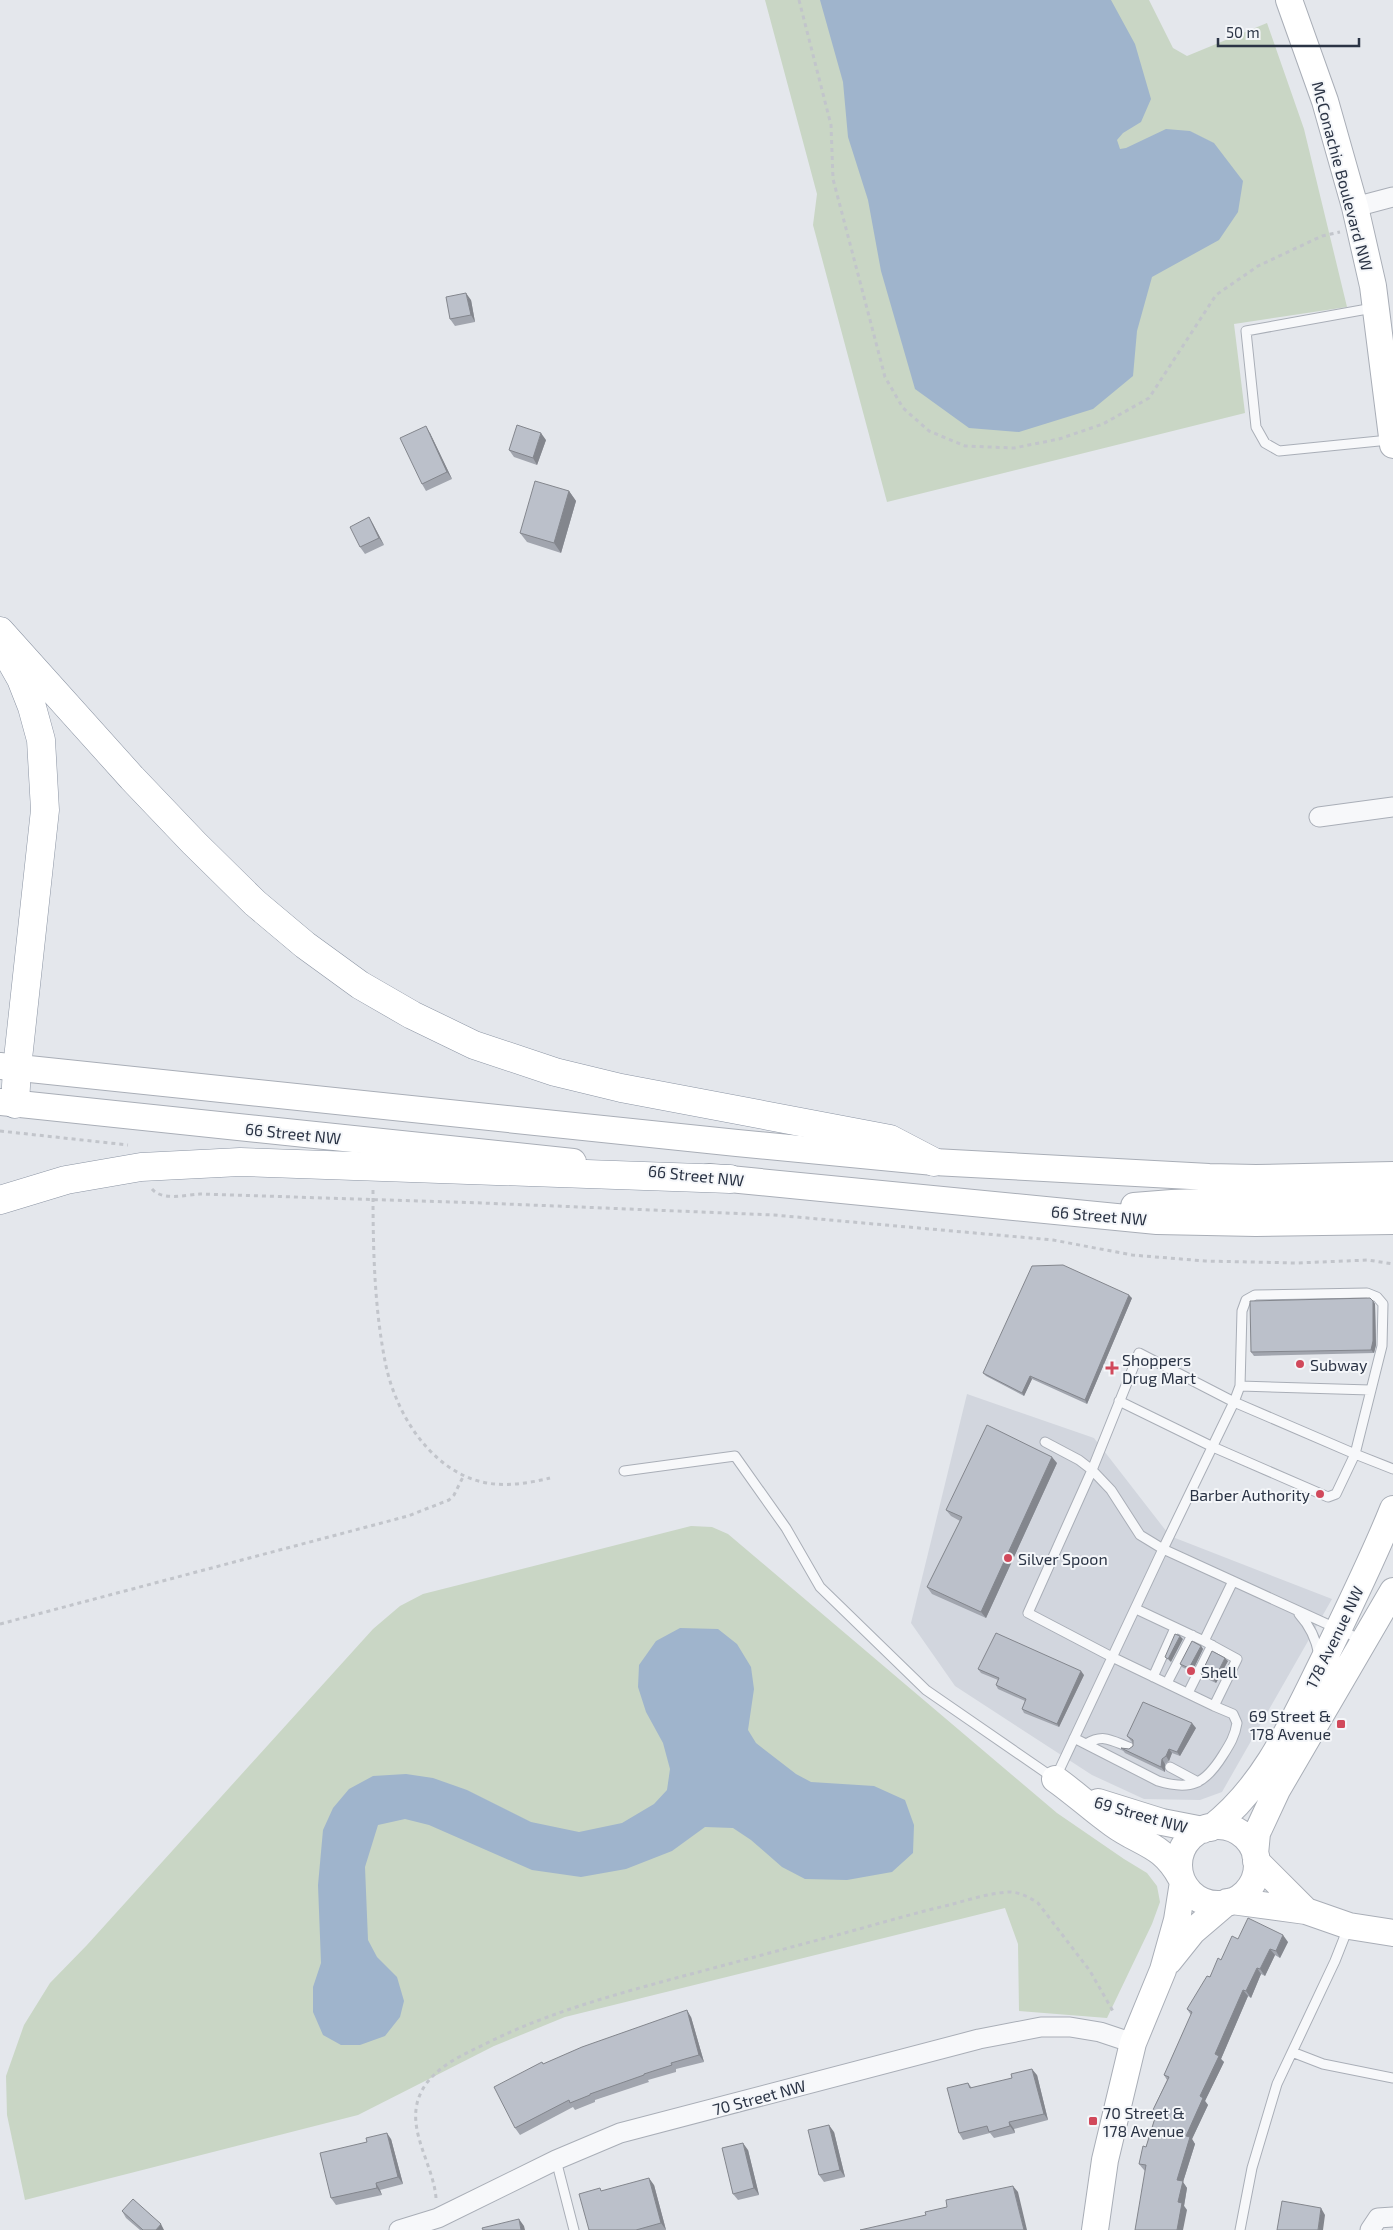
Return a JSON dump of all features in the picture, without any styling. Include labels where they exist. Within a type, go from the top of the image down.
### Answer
[{"type":"highway","points":[[0,631],[132,778],[255,903],[305,945],[360,985],[412,1016],[474,1045],[555,1072],[622,1088],[890,1139],[934,1162]]},
{"type":"highway","points":[[0,642],[21,679],[32,707],[41,740],[45,810],[42,849],[8,1067],[7,1103]]},
{"type":"highway","points":[[0,1200],[66,1180],[142,1167],[240,1162],[730,1179]]},
{"type":"main road","name":"McConachie Boulevard NW","points":[[1289,0],[1325,101],[1357,217],[1376,308],[1393,442]]},
{"type":"main road","points":[[8,1067],[934,1162],[1209,1177],[1275,1178],[1393,1175]]},
{"type":"main road","name":"66 Street NW","points":[[7,1103],[1079,1214],[1202,1223],[1393,1221]]},
{"type":"main road","points":[[1079,1214],[1172,1202],[1393,1196]]},
{"type":"main road","name":"178 Avenue NW","points":[[1207,1829],[1246,1796],[1263,1774],[1338,1630],[1393,1509]]},
{"type":"main road","name":"178 Avenue NW","points":[[1255,1858],[1257,1833],[1277,1790],[1393,1591]]},
{"type":"main road","name":"69 Street NW","points":[[1055,1779],[1114,1825],[1152,1845],[1161,1852],[1170,1860],[1182,1880]]},
{"type":"main road","name":"69 Street NW","points":[[1078,1796],[1148,1818],[1207,1829]]},
{"type":"main road","points":[[1163,1970],[1193,1931],[1230,1902],[1241,1897],[1252,1886],[1257,1871],[1250,1843],[1243,1835],[1233,1829],[1222,1826],[1207,1829],[1193,1836],[1185,1845],[1181,1855],[1179,1867],[1182,1880],[1189,1891],[1197,1898],[1206,1902],[1230,1902],[1306,1911],[1349,1926],[1393,1933]]},
{"type":"main road","points":[[1255,1858],[1306,1911]]},
{"type":"main road","points":[[1095,2230],[1105,2160],[1132,2043],[1163,1970],[1177,1920],[1182,1880]]},
{"type":"street","points":[[1357,217],[1393,197]]},
{"type":"street","points":[[1319,817],[1393,807]]},
{"type":"street","name":"70 Street NW","points":[[399,2230],[440,2224],[556,2160],[620,2133],[1011,2032],[1041,2027],[1070,2027],[1100,2032],[1132,2043]]},
{"type":"lane","points":[[1376,308],[1246,330],[1256,427],[1265,443],[1279,450],[1393,442]]},
{"type":"lane","points":[[624,1471],[735,1456],[786,1528],[820,1587],[926,1690],[1055,1779],[1163,1549],[1212,1447],[1234,1402],[1240,1386],[1242,1311],[1246,1300],[1255,1295],[1367,1293],[1377,1297],[1383,1304],[1382,1346],[1355,1454],[1336,1494],[1328,1497],[1212,1447],[1119,1401]]},
{"type":"lane","points":[[1074,1738],[1158,1781],[1171,1785],[1192,1785],[1212,1774],[1234,1736],[1238,1723],[1233,1714],[1112,1657],[1028,1613],[1092,1470],[1139,1354],[1234,1402],[1355,1454],[1393,1468]]},
{"type":"lane","points":[[1240,1386],[1370,1390]]},
{"type":"lane","points":[[1045,1442],[1079,1460],[1092,1470],[1111,1490],[1140,1535],[1163,1549],[1365,1641]]},
{"type":"lane","points":[[1188,1693],[1233,1581]]},
{"type":"lane","points":[[1136,1609],[1238,1659],[1214,1706]]},
{"type":"lane","points":[[1295,1610],[1308,1624],[1313,1634],[1320,1666]]},
{"type":"lane","points":[[1153,1677],[1175,1628]]},
{"type":"lane","points":[[1167,1683],[1192,1635]]},
{"type":"lane","points":[[1086,1744],[1096,1738],[1104,1738],[1131,1748]]},
{"type":"lane","points":[[1170,1767],[1198,1782]]},
{"type":"lane","points":[[1240,2230],[1252,2168],[1277,2084],[1336,1961],[1349,1926]]},
{"type":"lane","points":[[1292,2052],[1323,2064],[1393,2078]]},
{"type":"lane","points":[[556,2160],[574,2230]]},
{"type":"path","points":[[799,0],[830,125],[833,179],[885,377],[903,408],[929,430],[965,446],[1014,448],[1058,439],[1103,424],[1149,398],[1216,295],[1258,266],[1322,236],[1357,217]]},
{"type":"path","points":[[372,1166],[379,1325],[391,1385],[405,1416],[435,1457],[452,1469],[474,1480],[495,1484],[514,1484],[550,1478]]},
{"type":"path","points":[[482,1203],[815,1218],[1053,1240],[1132,1255],[1204,1261],[1296,1263],[1368,1260],[1393,1264]]},
{"type":"path","points":[[0,1624],[408,1516],[449,1500],[454,1495],[464,1475]]},
{"type":"path","points":[[440,2224],[436,2192],[418,2140],[416,2120],[418,2100],[425,2085],[438,2070],[465,2053],[512,2030],[567,2009],[921,1912],[988,1895],[1011,1892],[1027,1896],[1038,1903],[1090,1971],[1114,2013]]},
{"type":"shaded area","points":[[967,1394],[1094,1438],[1170,1536],[1332,1599],[1222,1792],[1200,1800],[1144,1799],[1092,1775],[955,1686],[911,1623]]},
{"type":"green space","points":[[765,0],[1149,0],[1173,48],[1187,56],[1267,23],[1304,129],[1347,307],[1234,324],[1245,413],[887,502],[813,225],[817,194]]},
{"type":"green space","points":[[691,1526],[712,1527],[728,1534],[1057,1813],[1147,1873],[1157,1886],[1160,1902],[1152,1924],[1107,2018],[1019,2011],[1018,1944],[1005,1908],[565,2017],[494,2046],[358,2115],[25,2200],[7,2115],[6,2076],[24,2025],[50,1983],[87,1945],[373,1629],[400,1606],[423,1594]]},
{"type":"water","points":[[820,0],[1111,0],[1135,44],[1151,99],[1141,122],[1123,133],[1117,140],[1120,149],[1166,129],[1190,131],[1214,143],[1243,181],[1238,212],[1219,240],[1152,277],[1137,331],[1133,376],[1093,409],[1019,432],[969,428],[915,389],[881,271],[868,200],[848,137],[843,82]]},
{"type":"water","points":[[680,1628],[718,1629],[737,1644],[751,1667],[754,1689],[748,1730],[756,1743],[796,1774],[811,1782],[874,1786],[905,1800],[914,1825],[913,1853],[892,1872],[847,1880],[805,1879],[782,1867],[751,1840],[733,1828],[705,1827],[672,1851],[626,1869],[581,1877],[532,1870],[429,1825],[405,1819],[378,1825],[365,1867],[368,1940],[377,1957],[397,1977],[404,2001],[400,2017],[385,2036],[360,2045],[341,2045],[323,2035],[313,2012],[313,1987],[321,1963],[318,1885],[323,1830],[333,1808],[349,1789],[373,1776],[406,1774],[433,1778],[467,1790],[531,1822],[579,1832],[622,1823],[654,1804],[667,1790],[670,1769],[663,1743],[646,1712],[638,1687],[639,1665],[656,1641]]},
{"type":"building","points":[[466,293],[471,315],[450,319],[446,297]]},
{"type":"building","points":[[517,425],[541,433],[533,458],[509,450]]},
{"type":"building","points":[[426,426],[447,472],[422,484],[400,438]]},
{"type":"building","points":[[535,481],[569,491],[554,543],[520,533]]},
{"type":"building","points":[[369,517],[379,538],[360,547],[350,527]]},
{"type":"building","points":[[1063,1265],[1129,1295],[1085,1400],[1030,1376],[1022,1393],[983,1373],[1032,1266]]},
{"type":"building","points":[[1370,1298],[1373,1301],[1373,1341],[1371,1350],[1251,1352],[1250,1301]]},
{"type":"building","points":[[987,1425],[1052,1457],[981,1612],[927,1587],[962,1517],[946,1510]]},
{"type":"building","points":[[996,1633],[1081,1671],[1057,1724],[1022,1709],[1026,1699],[996,1685],[999,1678],[978,1669]]},
{"type":"building","points":[[1175,1634],[1180,1636],[1168,1659],[1165,1657]]},
{"type":"building","points":[[1192,1641],[1201,1646],[1189,1668],[1180,1664]]},
{"type":"building","points":[[1212,1651],[1225,1658],[1214,1680],[1201,1674]]},
{"type":"building","points":[[1143,1702],[1192,1723],[1177,1752],[1169,1749],[1166,1756],[1162,1759],[1161,1767],[1121,1748],[1129,1749],[1133,1746],[1133,1740],[1127,1736]]},
{"type":"building","points":[[1248,1918],[1283,1935],[1276,1951],[1270,1949],[1260,1969],[1257,1968],[1246,1991],[1243,1990],[1215,2054],[1219,2056],[1200,2096],[1203,2098],[1186,2136],[1190,2137],[1177,2180],[1183,2181],[1178,2202],[1182,2203],[1177,2230],[1135,2230],[1146,2165],[1139,2164],[1143,2146],[1146,2147],[1155,2118],[1150,2116],[1169,2077],[1164,2075],[1192,2012],[1187,2009],[1207,1976],[1210,1977],[1218,1958],[1221,1960],[1232,1936],[1238,1939]]},
{"type":"building","points":[[687,2010],[699,2055],[671,2063],[672,2065],[570,2103],[569,2100],[515,2128],[494,2087],[542,2062],[543,2064],[582,2047]]},
{"type":"building","points":[[1032,2069],[1044,2114],[1009,2122],[1010,2126],[989,2132],[987,2126],[959,2133],[947,2088],[968,2083],[970,2088],[1012,2078],[1011,2074]]},
{"type":"building","points":[[829,2125],[840,2170],[819,2175],[808,2130]]},
{"type":"building","points":[[387,2133],[398,2177],[376,2183],[377,2188],[331,2198],[320,2153],[367,2142],[366,2138]]},
{"type":"building","points":[[743,2143],[754,2188],[733,2194],[722,2148]]},
{"type":"building","points":[[649,2178],[661,2223],[636,2230],[589,2230],[579,2194],[600,2188],[601,2191]]},
{"type":"building","points":[[1013,2186],[1024,2230],[860,2230],[926,2215],[925,2212],[947,2207],[946,2200]]},
{"type":"building","points":[[133,2199],[161,2224],[156,2230],[143,2230],[122,2211]]},
{"type":"building","points":[[1282,2201],[1321,2208],[1318,2230],[1277,2230]]},
{"type":"building","points":[[519,2219],[521,2230],[483,2230],[482,2228]]},
{"type":"place","name":"Subway","points":[[1300,1364]]},
{"type":"place","name":"Shoppers Drug Mart","points":[[1112,1368]]},
{"type":"place","name":"Barber Authority","points":[[1320,1494]]},
{"type":"place","name":"Silver Spoon","points":[[1008,1558]]},
{"type":"place","name":"Shell","points":[[1191,1671]]},
{"type":"place","name":"69 Street & 178 Avenue","points":[[1341,1724]]},
{"type":"place","name":"70 Street & 178 Avenue","points":[[1093,2121]]}]
